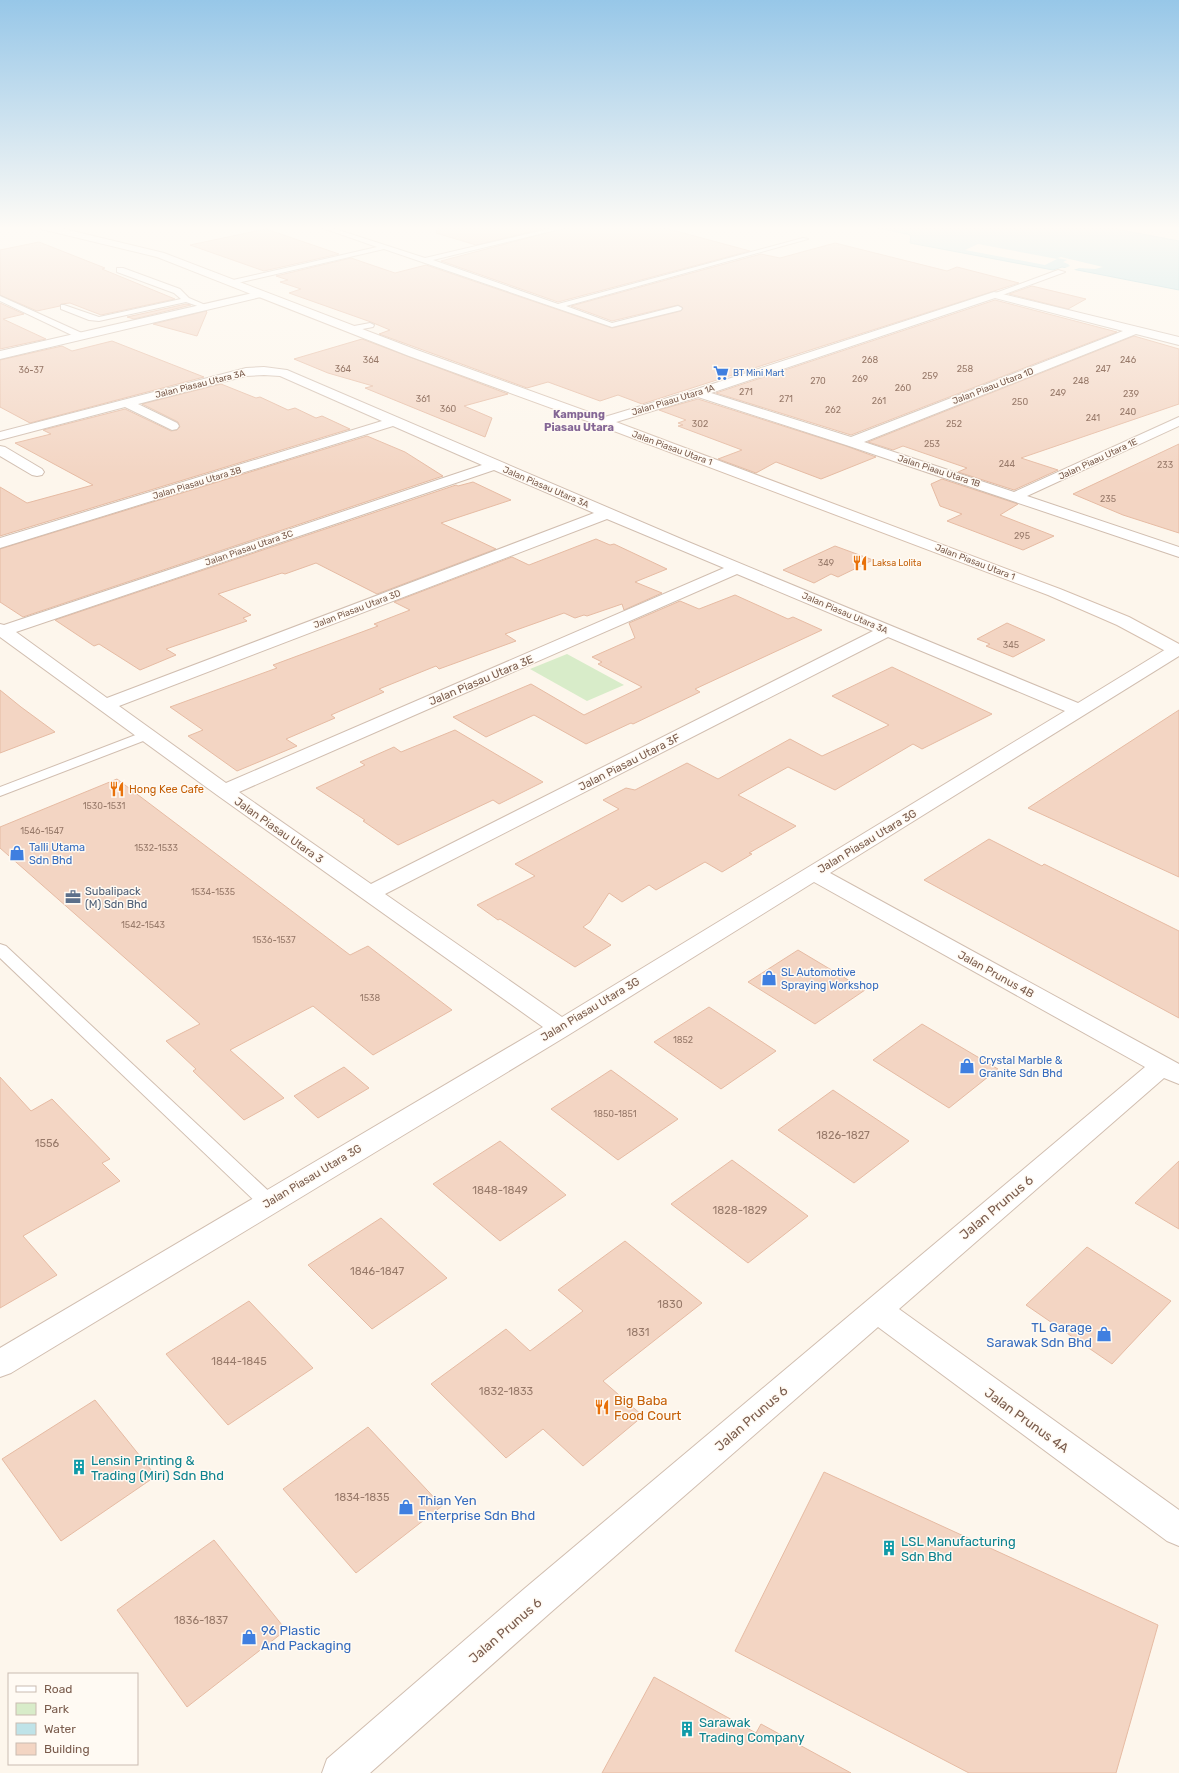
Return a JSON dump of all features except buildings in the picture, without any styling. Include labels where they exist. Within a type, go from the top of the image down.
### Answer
[{"type":"street","points":[[0,355],[194,310]]},
{"type":"street","name":"Jalan Piasau Utara 1","points":[[302,310],[1054,592],[1123,621],[1178,651]]},
{"type":"street","name":"Jalan Piaau Utara 1A","points":[[603,422],[698,393],[949,310]]},
{"type":"street","points":[[1053,310],[1179,341]]},
{"type":"street","name":"Jalan Piaau Utara 1D","points":[[851,442],[1135,330]]},
{"type":"street","name":"Jalan Piasau Utara 3A","points":[[0,436],[246,372],[264,371],[283,373],[393,422],[738,568],[1080,710]]},
{"type":"street","name":"Jalan Piaau Utara 1B","points":[[698,393],[1016,496],[1179,552]]},
{"type":"street","points":[[126,403],[172,426]]},
{"type":"street","name":"Jalan Piaau Utara 1E","points":[[1016,496],[1179,421]]},
{"type":"street","name":"Jalan Piasau Utara 3B","points":[[0,543],[393,422]]},
{"type":"street","points":[[0,450],[36,472]]},
{"type":"street","name":"Jalan Piasau Utara 3C","points":[[2,630],[495,465]]},
{"type":"street","name":"Jalan Piasau Utara 3D","points":[[105,705],[609,513]]},
{"type":"street","name":"Jalan Piasau Utara 3E","points":[[224,791],[738,568]]},
{"type":"street","name":"Jalan Piasau Utara 3","points":[[2,630],[224,791],[561,1028]]},
{"type":"street","name":"Jalan Piasau Utara 3F","points":[[370,894],[887,631]]},
{"type":"street","name":"Jalan Piasau Utara 3G","points":[[0,1364],[268,1202],[561,1028],[1178,651]]},
{"type":"street","name":"Jalan Prunus 4B","points":[[814,873],[1170,1071]]},
{"type":"street","name":"Jalan Prunus 6","points":[[341,1773],[537,1601],[876,1310],[1170,1071]]},
{"type":"street","name":"Jalan Prunus 4A","points":[[876,1310],[1179,1530]]},
{"type":"lane","points":[[25,310],[81,336]]},
{"type":"lane","points":[[73,310],[92,318],[99,319],[141,310]]},
{"type":"lane","points":[[569,310],[612,325],[671,310]]},
{"type":"lane","points":[[352,329],[370,325]]},
{"type":"lane","points":[[0,792],[146,735]]},
{"type":"lane","points":[[0,949],[268,1202]]},
{"type":"green space","points":[[567,654],[624,685],[587,701],[530,669]]},
{"type":"place","name":"BT Mini Mart","points":[[721,373]]},
{"type":"place","name":"Laksa Lolita","points":[[860,563]]},
{"type":"place","name":"Hong Kee Cafe","points":[[117,789]]},
{"type":"place","name":"Talli Utama Sdn Bhd","points":[[17,853]]},
{"type":"place","name":"Subalipack (M) Sdn Bhd","points":[[73,897]]},
{"type":"place","name":"SL Automotive Spraying Workshop","points":[[769,978]]},
{"type":"place","name":"Crystal Marble & Granite Sdn Bhd","points":[[967,1066]]},
{"type":"place","name":"TL Garage Sarawak Sdn Bhd","points":[[1104,1334]]},
{"type":"place","name":"Big Baba Food Court","points":[[602,1407]]},
{"type":"place","name":"Lensin Printing & Trading (Miri) Sdn Bhd","points":[[79,1467]]},
{"type":"place","name":"Thian Yen Enterprise Sdn Bhd","points":[[406,1507]]},
{"type":"place","name":"LSL Manufacturing Sdn Bhd","points":[[889,1548]]},
{"type":"place","name":"96 Plastic And Packaging","points":[[249,1637]]},
{"type":"place","name":"Sarawak Trading Company","points":[[687,1729]]},
{"type":"district","name":"Kampung Piasau Utara","points":[[579,420]]}]
